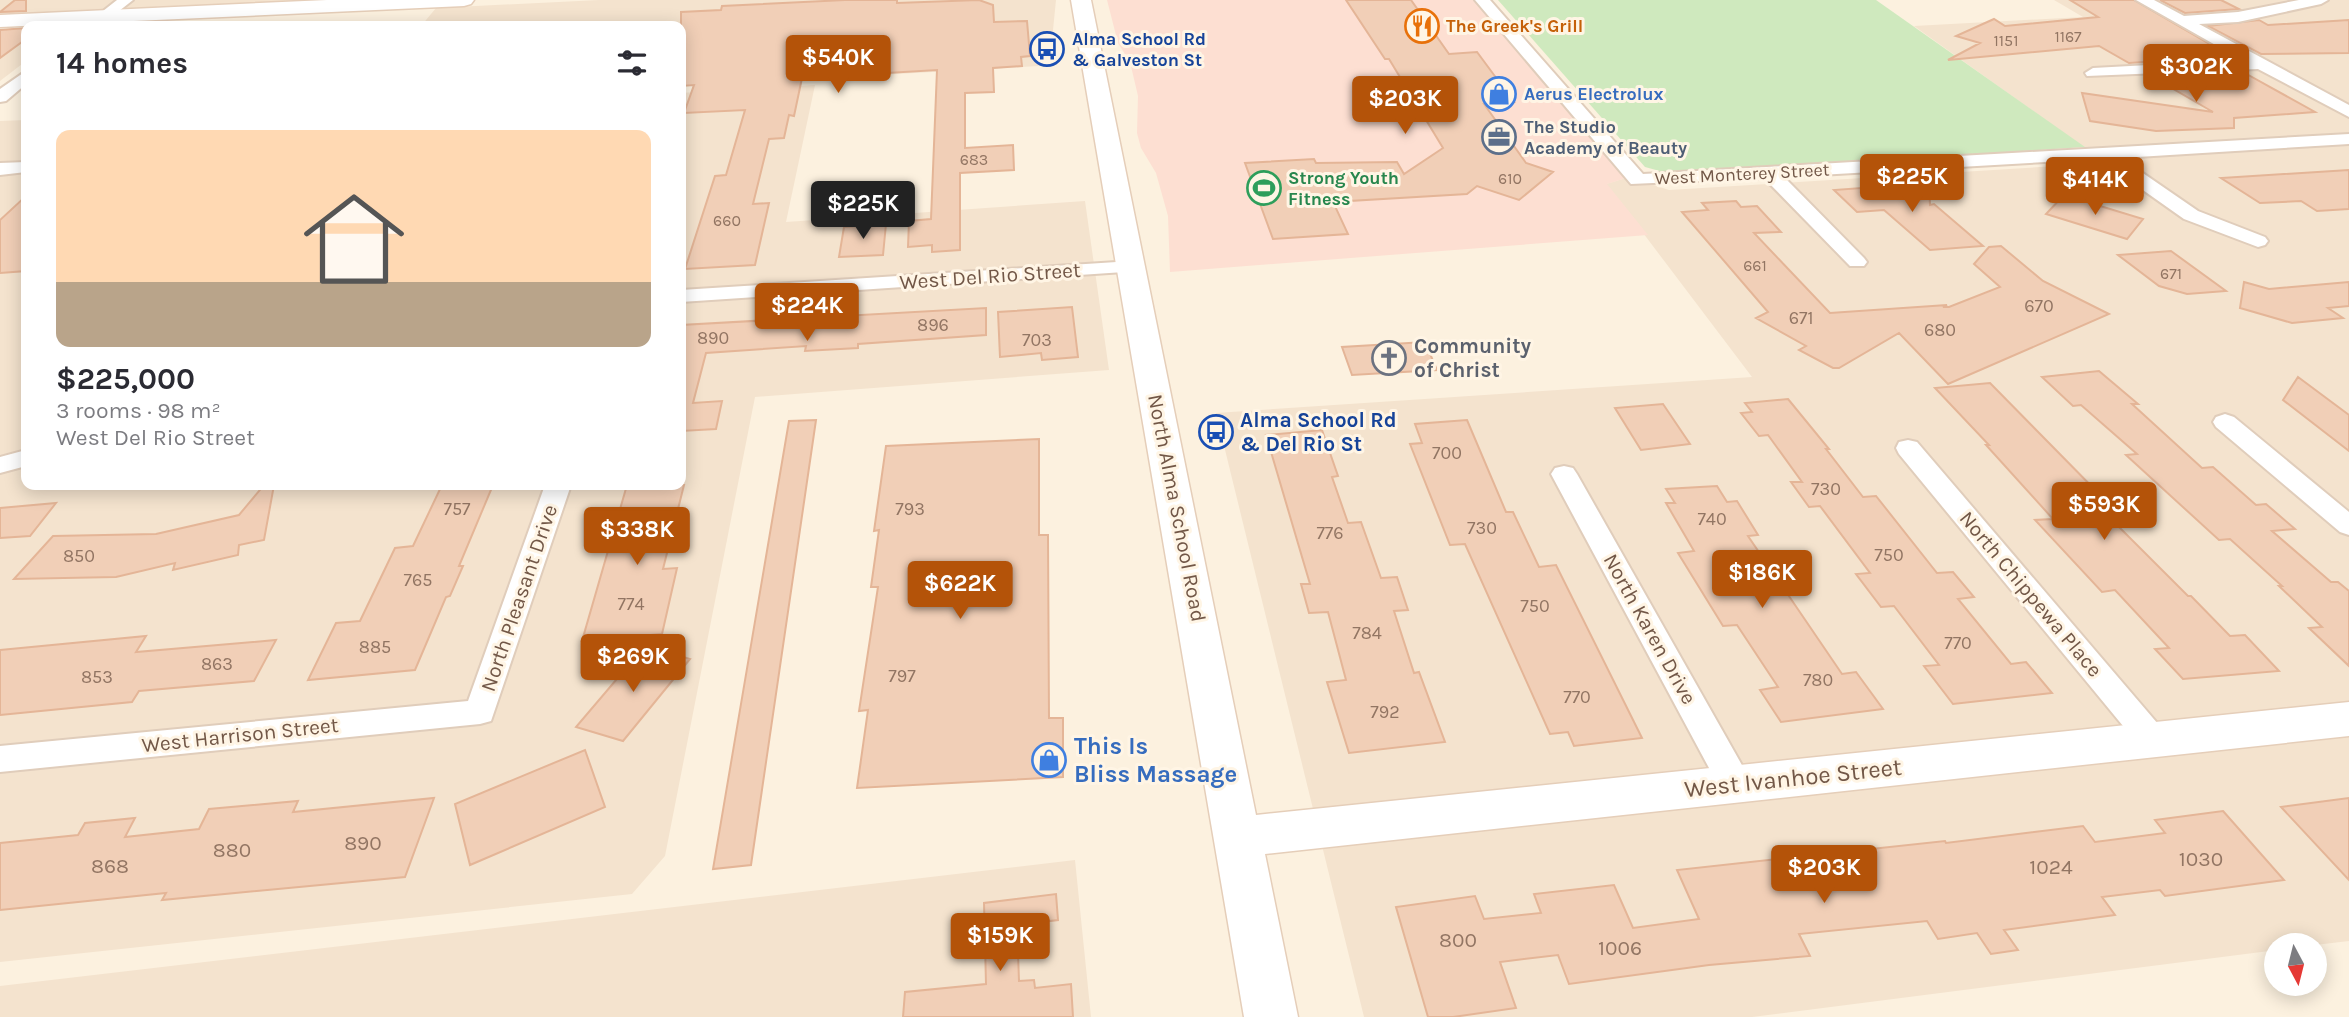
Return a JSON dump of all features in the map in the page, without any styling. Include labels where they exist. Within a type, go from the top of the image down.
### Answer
[{"type":"main road","points":[[0,21],[97,21],[464,0]]},
{"type":"main road","name":"North Alma School Road","points":[[1081,0],[1271,1017]]},
{"type":"main road","name":"West Ivanhoe Street","points":[[1238,837],[2349,719]]},
{"type":"street","points":[[97,21],[126,0]]},
{"type":"street","name":"West Monterey Street","points":[[1482,0],[1638,180],[2349,139]]},
{"type":"street","points":[[2143,0],[2349,111]]},
{"type":"street","points":[[2182,21],[2238,17],[2321,0]]},
{"type":"street","points":[[2093,73],[2262,64]]},
{"type":"street","points":[[0,97],[21,80]]},
{"type":"street","points":[[2102,153],[2191,215],[2258,241]]},
{"type":"street","points":[[0,169],[21,167]]},
{"type":"street","points":[[1769,173],[1857,262]]},
{"type":"street","name":"West Del Rio Street","points":[[686,296],[1132,267]]},
{"type":"street","points":[[2225,422],[2349,526]]},
{"type":"street","name":"North Chippewa Place","points":[[1908,448],[2153,740]]},
{"type":"street","points":[[0,466],[21,459]]},
{"type":"street","name":"North Karen Drive","points":[[1564,474],[1735,784]]},
{"type":"street","name":"North Pleasant Drive","points":[[480,712],[556,490]]},
{"type":"street","name":"West Harrison Street","points":[[0,759],[480,712]]},
{"type":"shaded area","points":[[0,0],[340,0],[0,14]]},
{"type":"shaded area","points":[[599,0],[1056,0],[1053,30],[1057,65],[686,86],[686,21],[425,21],[436,8]]},
{"type":"shaded area","points":[[1107,0],[1475,0],[1598,146],[1629,177],[1607,184],[1648,235],[1170,272],[1168,216],[1156,173],[1141,148],[1137,133],[1138,96],[1130,62],[1118,43]]},
{"type":"shaded area","points":[[2054,0],[2349,0],[2349,941],[2328,943],[2328,933],[2264,933],[2264,952],[1752,1017],[1364,1017],[1216,413],[1752,377],[1606,184],[1629,177],[1669,190],[2106,163],[1914,26],[2083,17]]},
{"type":"shaded area","points":[[21,28],[21,65],[0,81],[0,29]]},
{"type":"shaded area","points":[[815,85],[786,222],[1085,201],[1109,370],[755,397],[665,856],[632,894],[0,962],[0,121],[21,120],[21,490],[686,490],[686,93]]},
{"type":"shaded area","points":[[1075,860],[1091,1017],[0,1017],[0,986]]},
{"type":"green space","points":[[1498,0],[1876,0],[2085,147],[1667,173],[1645,167]]},
{"type":"building","points":[[15,0],[26,0],[26,11],[0,12]]},
{"type":"building","points":[[845,0],[897,0],[897,3],[979,0],[993,5],[994,22],[1027,21],[1030,56],[1021,57],[1022,66],[993,68],[994,92],[965,93],[965,148],[1013,145],[1014,170],[960,173],[960,250],[932,252],[932,245],[908,247],[909,221],[931,219],[937,70],[802,78],[794,116],[789,115],[784,138],[769,139],[753,204],[769,203],[755,265],[686,269],[715,176],[726,175],[745,110],[686,113],[694,85],[686,86],[686,21],[681,21],[681,12],[721,10],[722,6]]},
{"type":"building","points":[[1346,0],[1411,0],[1449,54],[1477,52],[1514,102],[1484,104],[1526,163],[1553,172],[1519,200],[1477,186],[1467,194],[1333,202],[1348,234],[1273,239],[1245,163],[1314,159],[1316,163],[1397,162],[1404,174],[1443,148],[1389,59],[1385,59]]},
{"type":"building","points":[[2070,0],[2134,0],[2230,56],[2129,63],[2099,46],[1948,60],[1980,43],[1956,36],[1994,19],[2005,26],[2098,17]]},
{"type":"building","points":[[2160,0],[2221,0],[2239,9],[2185,13]]},
{"type":"building","points":[[2259,20],[2268,25],[2349,20],[2349,53],[2261,54],[2208,26]]},
{"type":"building","points":[[21,28],[21,43],[0,58],[0,30]]},
{"type":"building","points":[[2243,72],[2315,112],[2234,118],[2234,128],[2156,131],[2090,121],[2082,93],[2213,112],[2151,76]]},
{"type":"building","points":[[2349,170],[2349,209],[2317,211],[2301,201],[2260,203],[2221,178]]},
{"type":"building","points":[[1929,183],[1930,205],[1934,204],[1983,246],[1930,250],[1884,210],[1857,212],[1834,190]]},
{"type":"building","points":[[2064,195],[2143,219],[2127,239],[2046,214]]},
{"type":"building","points":[[21,201],[21,271],[0,273],[0,220]]},
{"type":"building","points":[[1736,201],[1741,207],[1757,206],[1781,232],[1754,233],[1830,313],[1949,307],[2000,287],[1974,264],[1989,247],[2001,246],[2043,281],[2109,314],[1948,384],[1899,333],[1839,368],[1833,368],[1799,350],[1806,346],[1756,318],[1768,312],[1682,212],[1708,210],[1702,203]]},
{"type":"building","points":[[886,224],[883,255],[839,257],[844,227]]},
{"type":"building","points":[[2171,251],[2226,291],[2187,294],[2159,286],[2118,255]]},
{"type":"building","points":[[2244,282],[2269,289],[2349,282],[2349,306],[2328,308],[2343,318],[2292,323],[2240,308]]},
{"type":"building","points":[[1072,307],[1078,357],[1042,360],[1041,353],[1000,357],[998,312]]},
{"type":"building","points":[[986,308],[986,335],[858,344],[858,348],[805,351],[806,346],[706,353],[693,403],[722,401],[716,429],[686,431],[686,325]]},
{"type":"building","name":"Community of Christ","points":[[1425,342],[1437,370],[1352,375],[1342,347]]},
{"type":"building","points":[[2099,371],[2138,404],[2132,404],[2202,468],[2213,467],[2256,505],[2266,504],[2295,529],[2272,531],[2331,582],[2338,582],[2349,591],[2349,666],[2309,628],[2322,627],[2279,586],[2282,586],[2230,539],[2219,540],[2126,455],[2137,454],[2081,405],[2073,406],[2042,377]]},
{"type":"building","points":[[2298,377],[2349,415],[2349,451],[2283,400]]},
{"type":"building","points":[[1990,383],[2108,503],[2096,504],[2188,596],[2230,636],[2245,635],[2279,671],[2183,679],[2155,649],[2169,648],[2115,590],[2102,592],[2035,520],[2053,519],[1935,388]]},
{"type":"building","points":[[1788,399],[1829,449],[1826,449],[1863,497],[1876,496],[1937,573],[1953,572],[1974,597],[1958,599],[2011,664],[2026,662],[2052,693],[1953,704],[1924,666],[1939,665],[1894,606],[1881,607],[1856,574],[1870,573],[1820,506],[1809,507],[1791,482],[1802,482],[1768,435],[1759,436],[1741,413],[1752,412],[1745,403]]},
{"type":"building","points":[[1663,404],[1690,444],[1641,450],[1615,408]]},
{"type":"building","points":[[816,420],[751,865],[713,869],[789,421]]},
{"type":"building","points":[[1467,420],[1506,512],[1513,512],[1539,567],[1556,565],[1642,738],[1574,746],[1568,732],[1550,734],[1465,544],[1450,545],[1410,444],[1422,443],[1415,424]]},
{"type":"building","points":[[1322,430],[1338,476],[1332,477],[1348,523],[1361,522],[1381,578],[1397,577],[1408,610],[1394,611],[1414,673],[1419,672],[1445,742],[1349,753],[1327,682],[1346,680],[1328,612],[1309,613],[1301,584],[1310,584],[1266,435]]},
{"type":"building","points":[[1039,439],[1039,535],[1048,535],[1049,718],[1063,718],[1063,777],[857,788],[868,710],[859,711],[878,587],[871,587],[879,530],[874,531],[886,446]]},
{"type":"building","points":[[1717,486],[1727,502],[1737,501],[1758,535],[1748,536],[1842,674],[1856,672],[1883,709],[1781,722],[1760,690],[1778,687],[1737,625],[1723,626],[1678,553],[1694,551],[1666,503],[1675,503],[1666,489]]},
{"type":"building","points":[[260,490],[273,490],[264,540],[239,545],[238,555],[173,570],[175,563],[116,577],[14,579],[53,536],[156,534],[239,515]]},
{"type":"building","points":[[440,490],[491,490],[459,566],[463,566],[450,596],[446,597],[415,670],[308,680],[336,623],[360,621],[395,548],[413,546]]},
{"type":"building","points":[[626,490],[683,490],[663,569],[677,568],[662,634],[582,641]]},
{"type":"building","points":[[56,503],[30,536],[0,538],[0,508]]},
{"type":"building","points":[[146,636],[136,652],[276,640],[254,681],[139,691],[132,702],[0,715],[0,650]]},
{"type":"building","points":[[645,646],[690,659],[623,741],[576,727]]},
{"type":"building","points":[[585,750],[605,807],[470,865],[455,804]]},
{"type":"building","points":[[434,798],[405,877],[162,900],[166,893],[0,910],[0,843],[78,835],[85,823],[135,818],[125,837],[199,829],[209,809],[298,801],[293,812]]},
{"type":"building","points":[[2349,798],[2349,880],[2281,807]]},
{"type":"building","points":[[2223,811],[2284,880],[2165,896],[2160,890],[2102,897],[2115,915],[2004,930],[2018,950],[1991,954],[1977,933],[1938,939],[1927,921],[1799,934],[1810,956],[1709,965],[1569,984],[1558,955],[1500,962],[1516,1008],[1453,1017],[1428,1017],[1396,907],[1475,896],[1484,919],[1541,913],[1534,894],[1614,885],[1633,928],[1699,919],[1677,870],[1946,843],[2083,826],[2095,842],[2165,833],[2155,820]]},
{"type":"building","points":[[1056,894],[1058,920],[1017,925],[1019,981],[1034,980],[1035,988],[1071,984],[1073,1017],[903,1017],[905,992],[986,984],[984,903]]},
{"type":"place","name":"The Greek's Grill","points":[[1422,26]]},
{"type":"place","name":"Alma School Rd & Galveston St","points":[[1047,49]]},
{"type":"place","name":"Aerus Electrolux","points":[[1499,94]]},
{"type":"place","name":"The Studio Academy of Beauty","points":[[1499,137]]},
{"type":"place","name":"Strong Youth Fitness","points":[[1264,188]]},
{"type":"place","name":"Community of Christ","points":[[1389,358]]},
{"type":"place","name":"Alma School Rd & Del Rio St","points":[[1216,432]]},
{"type":"place","name":"This Is Bliss Massage","points":[[1049,760]]}]
